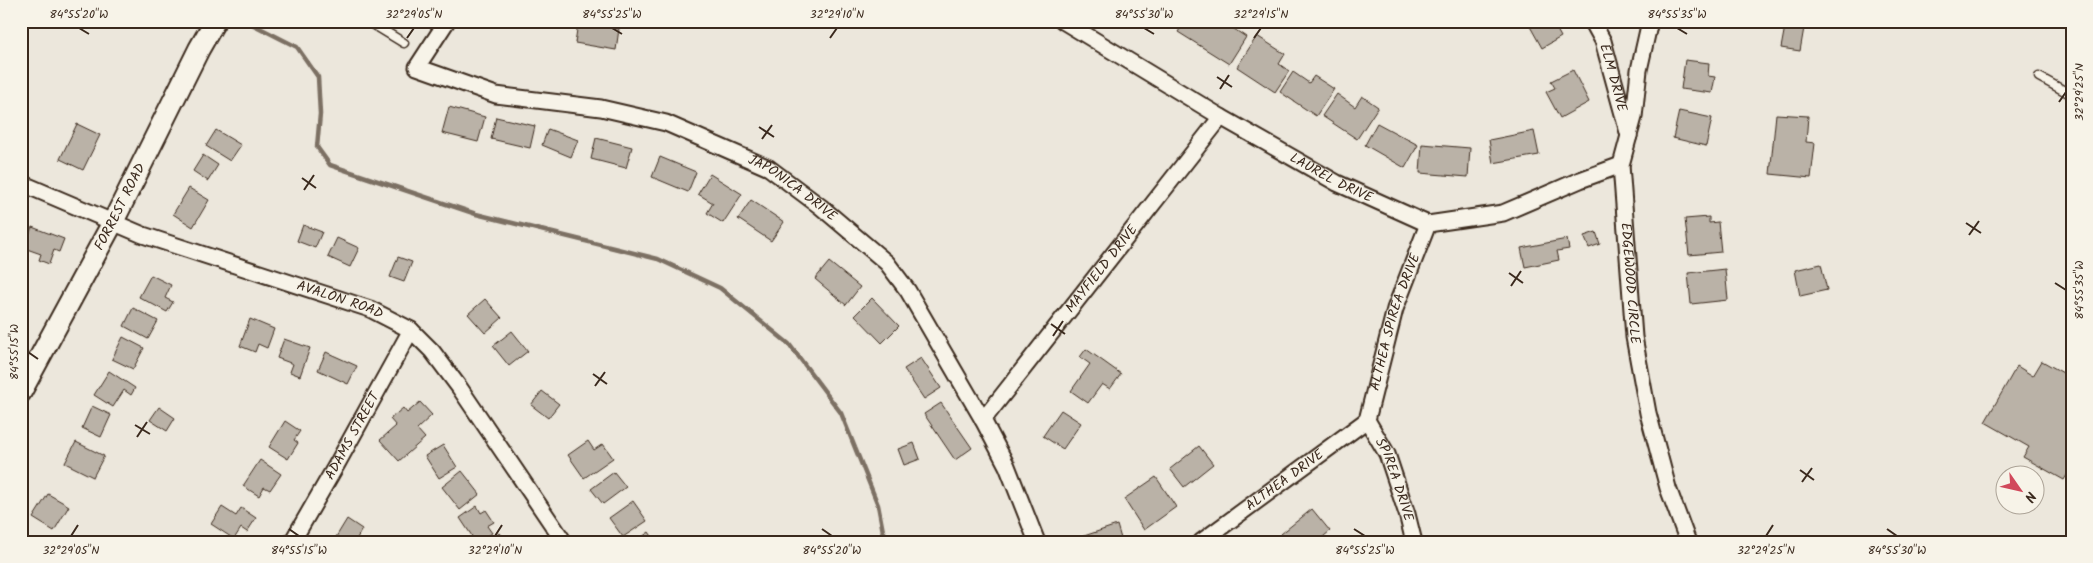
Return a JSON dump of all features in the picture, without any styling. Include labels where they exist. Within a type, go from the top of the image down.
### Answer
[{"type":"main road","name":"FORREST ROAD","points":[[21,392],[113,222],[211,28]]},
{"type":"street","name":"LAUREL DRIVE","points":[[1063,21],[1221,117],[1337,183],[1428,224]]},
{"type":"street","name":"ELM DRIVE","points":[[1592,21],[1603,41],[1629,137]]},
{"type":"street","name":"EDGEWOOD CIRCLE","points":[[1650,21],[1639,70],[1634,117],[1621,165],[1634,337],[1648,413],[1668,488],[1688,542]]},
{"type":"street","name":"JAPONICA DRIVE","points":[[444,27],[417,67],[496,95],[601,108],[666,123],[769,168],[821,207],[887,263],[908,291],[983,420],[1007,466],[1037,542]]},
{"type":"street","name":"MAYFIELD DRIVE","points":[[983,420],[1221,117]]},
{"type":"street","points":[[1428,224],[1503,213],[1580,180],[1621,165]]},
{"type":"street","name":"AVALON ROAD","points":[[21,183],[143,235],[370,309],[411,330],[432,350],[459,387],[564,542]]},
{"type":"street","name":"ALTHEA SPIREA DRIVE","points":[[1367,420],[1395,309],[1428,224]]},
{"type":"street","name":"ADAMS STREET","points":[[292,542],[338,464],[411,330]]},
{"type":"street","name":"ALTHEA DRIVE","points":[[1201,542],[1367,420]]},
{"type":"street","name":"SPIREA DRIVE","points":[[1367,420],[1387,454],[1408,514],[1414,542]]},
{"type":"lane","points":[[368,21],[404,43]]},
{"type":"lane","points":[[2039,77],[2072,95]]},
{"type":"building","points":[[1185,21],[1222,21],[1246,37],[1229,64],[1178,32]]},
{"type":"building","points":[[1527,21],[1552,21],[1561,37],[1542,48]]},
{"type":"building","points":[[1786,21],[1805,22],[1800,51],[1781,48]]},
{"type":"building","points":[[578,23],[619,29],[616,50],[575,43]]},
{"type":"building","points":[[1257,36],[1285,54],[1279,64],[1289,71],[1275,92],[1237,67]]},
{"type":"building","points":[[1685,60],[1709,63],[1708,76],[1715,77],[1712,93],[1681,89]]},
{"type":"building","points":[[1573,70],[1589,102],[1560,118],[1546,92],[1555,88],[1551,81]]},
{"type":"building","points":[[1293,72],[1309,83],[1314,76],[1334,89],[1316,116],[1280,92]]},
{"type":"building","points":[[1337,94],[1355,107],[1362,96],[1378,107],[1357,139],[1322,116]]},
{"type":"building","points":[[449,107],[485,117],[478,142],[442,133]]},
{"type":"building","points":[[1679,111],[1712,118],[1706,146],[1673,138]]},
{"type":"building","points":[[1776,114],[1808,116],[1806,142],[1815,143],[1811,178],[1770,174]]},
{"type":"building","points":[[496,117],[535,126],[530,148],[491,139]]},
{"type":"building","points":[[1377,123],[1418,145],[1405,168],[1365,145]]},
{"type":"building","points":[[77,124],[100,135],[83,170],[60,159]]},
{"type":"building","points":[[548,129],[578,140],[571,157],[542,145]]},
{"type":"building","points":[[216,130],[241,145],[230,161],[206,146]]},
{"type":"building","points":[[1534,131],[1539,155],[1493,163],[1489,140]]},
{"type":"building","points":[[596,138],[632,147],[626,168],[591,159]]},
{"type":"building","points":[[1422,144],[1470,148],[1468,177],[1420,173]]},
{"type":"building","points":[[203,155],[218,165],[208,181],[193,171]]},
{"type":"building","points":[[660,157],[696,172],[688,192],[652,177]]},
{"type":"building","points":[[710,174],[742,194],[723,223],[707,213],[713,203],[698,194]]},
{"type":"building","points":[[189,188],[209,200],[193,227],[173,214]]},
{"type":"building","points":[[751,200],[784,222],[771,241],[738,219]]},
{"type":"building","points":[[1709,217],[1709,223],[1718,222],[1721,252],[1689,255],[1685,219]]},
{"type":"building","points":[[303,225],[322,232],[315,248],[297,241]]},
{"type":"building","points":[[32,227],[64,239],[59,252],[54,250],[49,264],[39,260],[41,254],[24,248]]},
{"type":"building","points":[[1596,232],[1600,244],[1589,248],[1584,236]]},
{"type":"building","points":[[337,238],[359,248],[350,267],[328,257]]},
{"type":"building","points":[[1567,239],[1569,249],[1557,251],[1559,260],[1525,267],[1521,248]]},
{"type":"building","points":[[398,257],[412,262],[404,282],[390,277]]},
{"type":"building","points":[[829,262],[860,287],[846,305],[815,279]]},
{"type":"building","points":[[1821,264],[1827,290],[1800,296],[1795,270]]},
{"type":"building","points":[[1725,269],[1728,300],[1691,304],[1688,273]]},
{"type":"building","points":[[151,275],[171,285],[165,298],[173,302],[167,312],[139,297]]},
{"type":"building","points":[[872,298],[899,326],[882,343],[855,315]]},
{"type":"building","points":[[485,299],[502,318],[485,333],[468,314]]},
{"type":"building","points":[[133,308],[158,321],[148,339],[124,326]]},
{"type":"building","points":[[250,319],[274,329],[267,348],[258,344],[255,352],[240,346]]},
{"type":"building","points":[[512,331],[528,351],[509,366],[493,346]]},
{"type":"building","points":[[123,337],[144,348],[133,369],[112,359]]},
{"type":"building","points":[[284,339],[310,348],[300,376],[290,372],[293,364],[277,358]]},
{"type":"building","points":[[1086,349],[1121,374],[1110,389],[1102,384],[1088,403],[1071,391],[1090,364],[1080,357]]},
{"type":"building","points":[[326,352],[357,366],[348,384],[318,370]]},
{"type":"building","points":[[921,358],[941,388],[924,399],[904,369]]},
{"type":"building","points":[[2042,361],[2072,378],[2068,385],[2072,387],[2072,471],[2070,470],[2064,480],[2046,470],[2046,466],[2039,466],[2023,457],[2029,447],[1985,422],[2017,366],[2033,376]]},
{"type":"building","points":[[109,371],[135,388],[131,395],[124,390],[113,407],[94,395]]},
{"type":"building","points":[[542,391],[559,404],[548,418],[531,405]]},
{"type":"building","points":[[420,402],[432,415],[417,429],[425,438],[399,461],[380,440],[396,426],[390,419],[403,408],[407,413]]},
{"type":"building","points":[[941,403],[972,448],[955,460],[924,414]]},
{"type":"building","points":[[92,406],[111,415],[101,437],[82,428]]},
{"type":"building","points":[[159,407],[175,418],[167,431],[150,420]]},
{"type":"building","points":[[1061,410],[1081,423],[1063,449],[1043,436]]},
{"type":"building","points":[[285,421],[300,431],[294,440],[298,443],[288,459],[269,447]]},
{"type":"building","points":[[588,441],[594,450],[603,444],[613,458],[584,478],[568,455]]},
{"type":"building","points":[[76,442],[104,456],[93,477],[65,463]]},
{"type":"building","points":[[914,443],[920,459],[904,465],[898,449]]},
{"type":"building","points":[[443,445],[457,467],[439,478],[425,456]]},
{"type":"building","points":[[1199,446],[1213,464],[1184,487],[1170,469]]},
{"type":"building","points":[[260,460],[281,474],[270,490],[264,487],[259,496],[243,486]]},
{"type":"building","points":[[462,471],[480,494],[460,510],[442,487]]},
{"type":"building","points":[[614,472],[626,487],[603,504],[591,489]]},
{"type":"building","points":[[1156,477],[1176,507],[1144,530],[1124,499]]},
{"type":"building","points":[[48,494],[69,506],[54,531],[33,518]]},
{"type":"building","points":[[633,501],[647,521],[623,537],[609,518]]},
{"type":"building","points":[[477,506],[481,513],[486,510],[494,522],[487,526],[492,533],[479,542],[463,542],[472,536],[460,518]]},
{"type":"building","points":[[222,507],[236,516],[241,508],[256,518],[247,532],[241,528],[234,539],[211,524]]},
{"type":"building","points":[[1312,509],[1330,531],[1317,542],[1287,542],[1281,534]]},
{"type":"building","points":[[347,519],[362,529],[355,542],[333,542]]},
{"type":"building","points":[[1117,525],[1122,542],[1080,542],[1078,538]]},
{"type":"building","points":[[649,532],[656,542],[635,542]]},
{"type":"building","points":[[499,533],[508,542],[487,542]]},
{"type":"waterway","points":[[246,21],[297,47],[318,77],[320,114],[317,147],[330,165],[476,214],[658,259],[720,288],[789,344],[841,413],[878,505],[885,542]]}]
